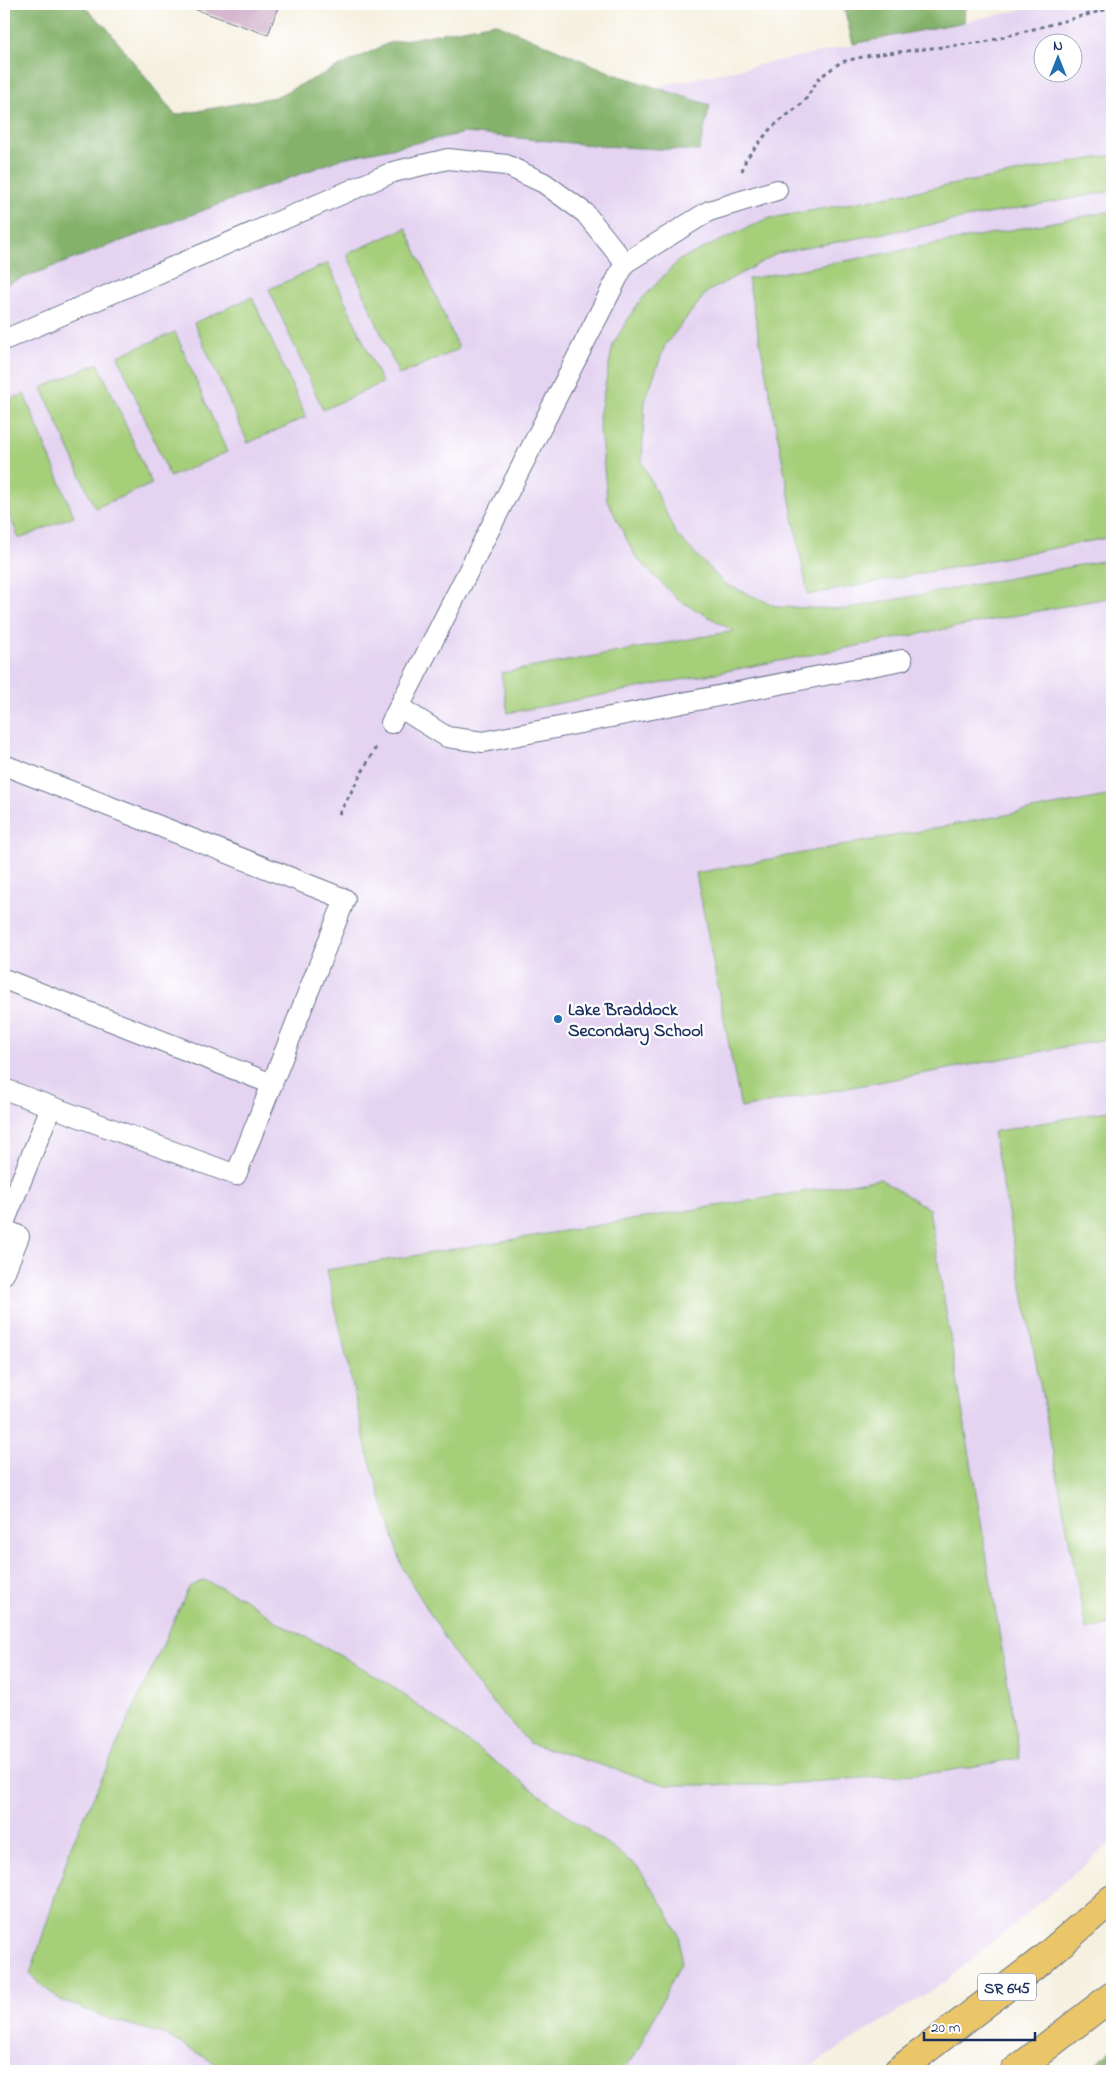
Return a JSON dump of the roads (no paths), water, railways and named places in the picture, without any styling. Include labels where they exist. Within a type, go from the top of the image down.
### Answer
[{"type":"main road","name":"SR 645","points":[[898,2071],[1042,1960],[1112,1899]]},
{"type":"main road","points":[[1015,2071],[1112,1996]]},
{"type":"lane","points":[[4,340],[393,172],[448,160],[506,165],[544,184],[585,213],[626,263]]},
{"type":"lane","points":[[777,190],[709,211],[626,263],[395,715],[447,737],[484,742],[902,660]]},
{"type":"lane","points":[[4,766],[345,899],[236,1175],[4,1089]]},
{"type":"lane","points":[[4,979],[272,1084]]},
{"type":"lane","points":[[4,1223],[51,1106]]},
{"type":"lane","points":[[4,1229],[19,1236],[4,1274]]},
{"type":"place","name":"Lake Braddock Secondary School","points":[[558,1019]]}]
